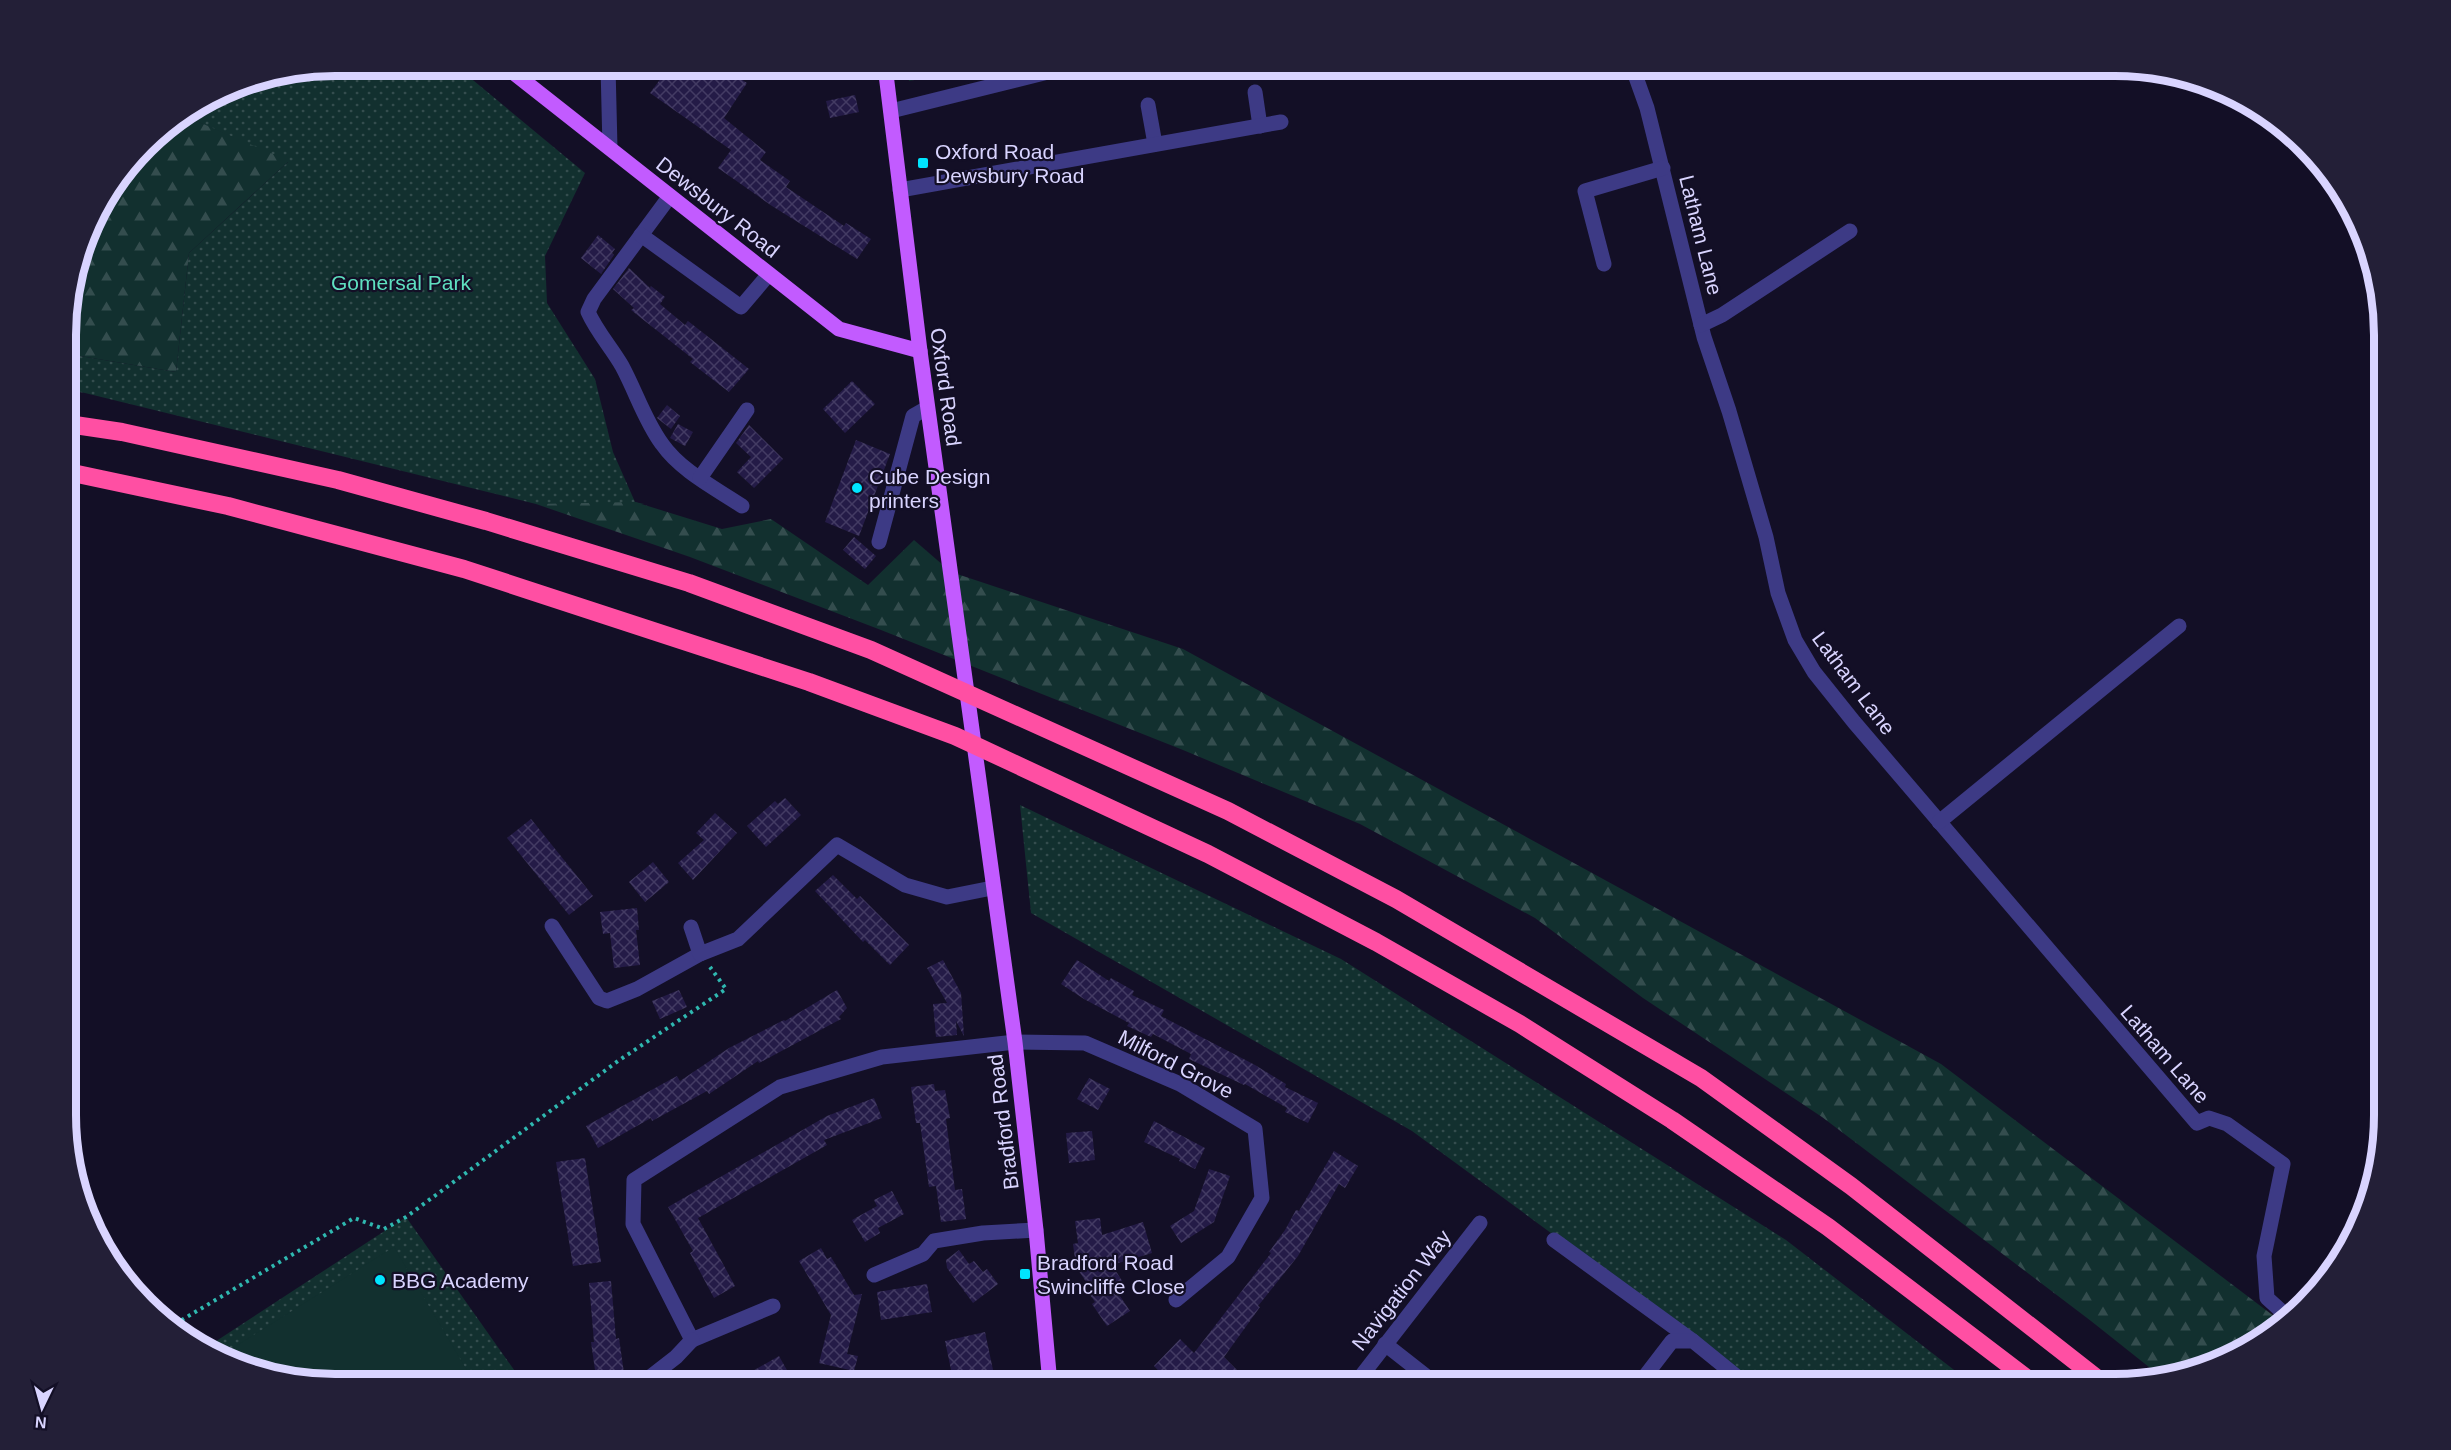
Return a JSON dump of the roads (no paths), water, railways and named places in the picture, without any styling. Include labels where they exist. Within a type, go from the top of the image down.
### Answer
[{"type":"highway","points":[[76,425],[122,432],[338,480],[486,521],[689,584],[871,650],[1228,811],[1396,899],[1701,1078],[1851,1186],[2091,1374]]},
{"type":"highway","points":[[76,474],[228,506],[464,569],[764,668],[955,736],[1219,859],[1376,942],[1520,1024],[1662,1114],[1828,1227],[2021,1374]]},
{"type":"main road","name":"Dewsbury Road","points":[[519,76],[839,329],[920,351]]},
{"type":"main road","name":"Oxford Road","points":[[886,76],[927,408],[962,651],[988,857]]},
{"type":"main road","name":"Bradford Road","points":[[988,857],[1015,1042],[1049,1374]]},
{"type":"street","points":[[608,76],[610,148]]},
{"type":"street","points":[[891,111],[1032,76]]},
{"type":"street","name":"Latham Lane","points":[[1636,76],[1647,108],[1663,168],[1701,325],[1763,525],[1778,593],[1795,640],[1814,672],[1854,722],[2197,1123],[2209,1118],[2227,1124],[2283,1164],[2264,1256],[2267,1298],[2282,1312]]},
{"type":"street","points":[[1255,92],[1260,126]]},
{"type":"street","points":[[1148,105],[1155,144]]},
{"type":"street","points":[[900,190],[1281,122]]},
{"type":"street","points":[[1604,264],[1585,192],[1663,168]]},
{"type":"street","points":[[670,196],[594,299],[588,312],[596,330],[615,354],[652,430],[663,446],[677,461],[742,506]]},
{"type":"street","points":[[1701,325],[1722,315],[1850,231]]},
{"type":"street","points":[[641,235],[741,307],[769,274]]},
{"type":"street","points":[[879,542],[913,416],[927,408]]},
{"type":"street","points":[[700,478],[747,410]]},
{"type":"street","points":[[1939,822],[2179,626]]},
{"type":"street","points":[[552,926],[599,998],[607,1001],[637,989],[700,954],[738,939],[837,845],[905,885],[947,897],[992,888]]},
{"type":"street","points":[[691,927],[700,954]]},
{"type":"street","points":[[692,1340],[633,1224],[634,1180],[780,1087],[882,1057],[1015,1042]]},
{"type":"street","name":"Milford Grove","points":[[1015,1042],[1085,1043],[1180,1084],[1255,1129],[1262,1198],[1228,1257],[1176,1300]]},
{"type":"street","name":"Navigation Way","points":[[1362,1374],[1480,1222]]},
{"type":"street","points":[[874,1275],[923,1254],[934,1241],[983,1233],[1036,1230]]},
{"type":"street","points":[[1554,1240],[1693,1341],[1734,1374]]},
{"type":"street","points":[[654,1374],[676,1357],[692,1340],[773,1306]]},
{"type":"street","points":[[1647,1374],[1672,1341],[1693,1341]]},
{"type":"street","points":[[1385,1344],[1423,1374]]},
{"type":"place","name":"Oxford Road Dewsbury Road","points":[[923,163]]},
{"type":"place","name":"Cube Design printers","points":[[857,488]]},
{"type":"place","name":"Bradford Road Swincliffe Close","points":[[1025,1274]]},
{"type":"place","name":"BBG Academy","points":[[380,1280]]},
{"type":"park label","name":"Gomersal Park","points":[[401,282]]}]
